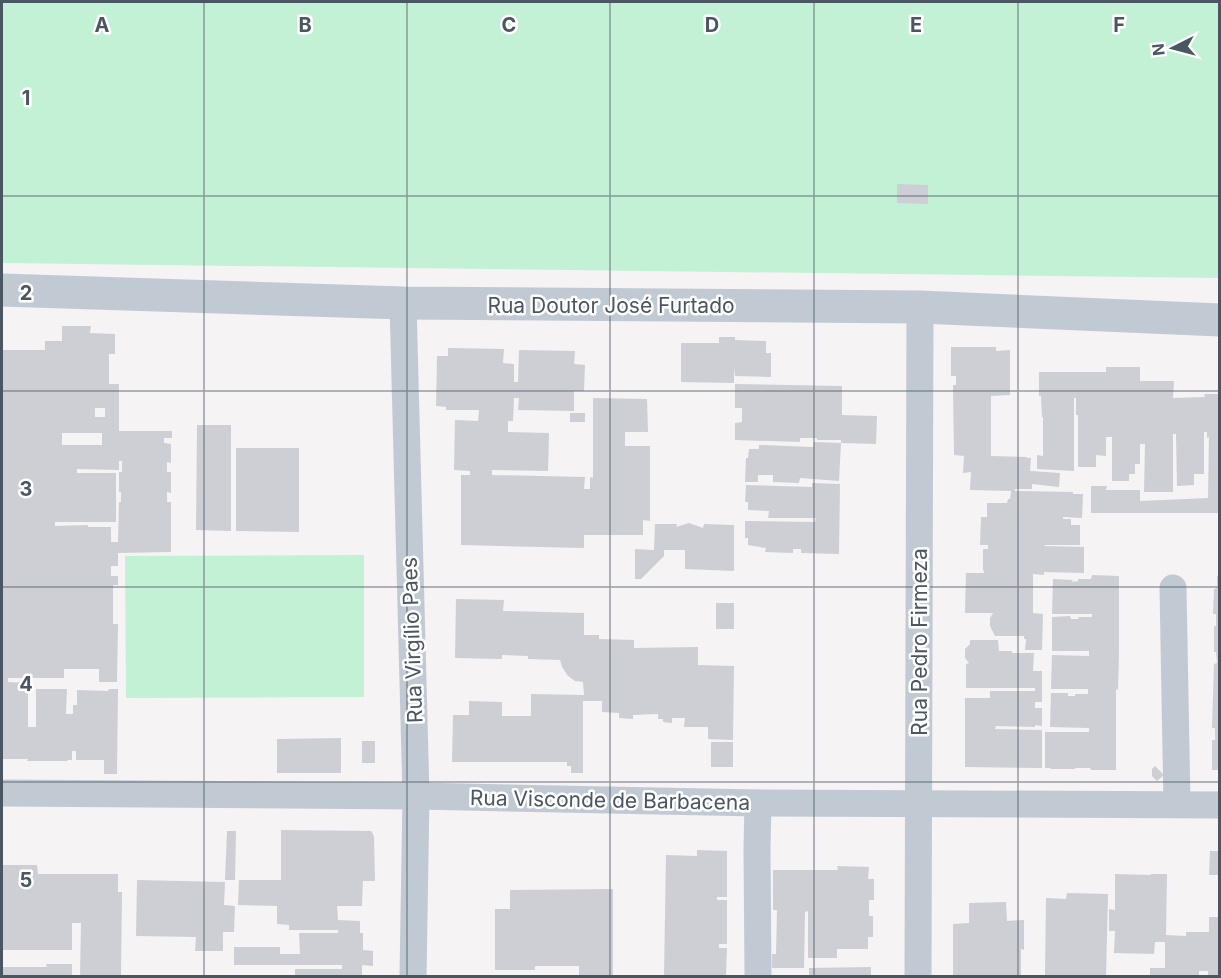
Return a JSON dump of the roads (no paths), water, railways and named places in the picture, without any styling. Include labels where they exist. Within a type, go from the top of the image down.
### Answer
[{"type":"street","name":"Rua Doutor José Furtado","points":[[2,290],[403,303],[920,307],[1220,320]]},
{"type":"street","name":"Rua Virgílio Paes","points":[[403,303],[416,796],[413,976]]},
{"type":"street","name":"Rua Pedro Firmeza","points":[[918,976],[920,307]]},
{"type":"street","points":[[1173,588],[1177,804]]},
{"type":"street","name":"Rua Visconde de Barbacena","points":[[2,793],[416,796],[758,803],[1220,805]]},
{"type":"street","points":[[758,803],[758,976]]}]
